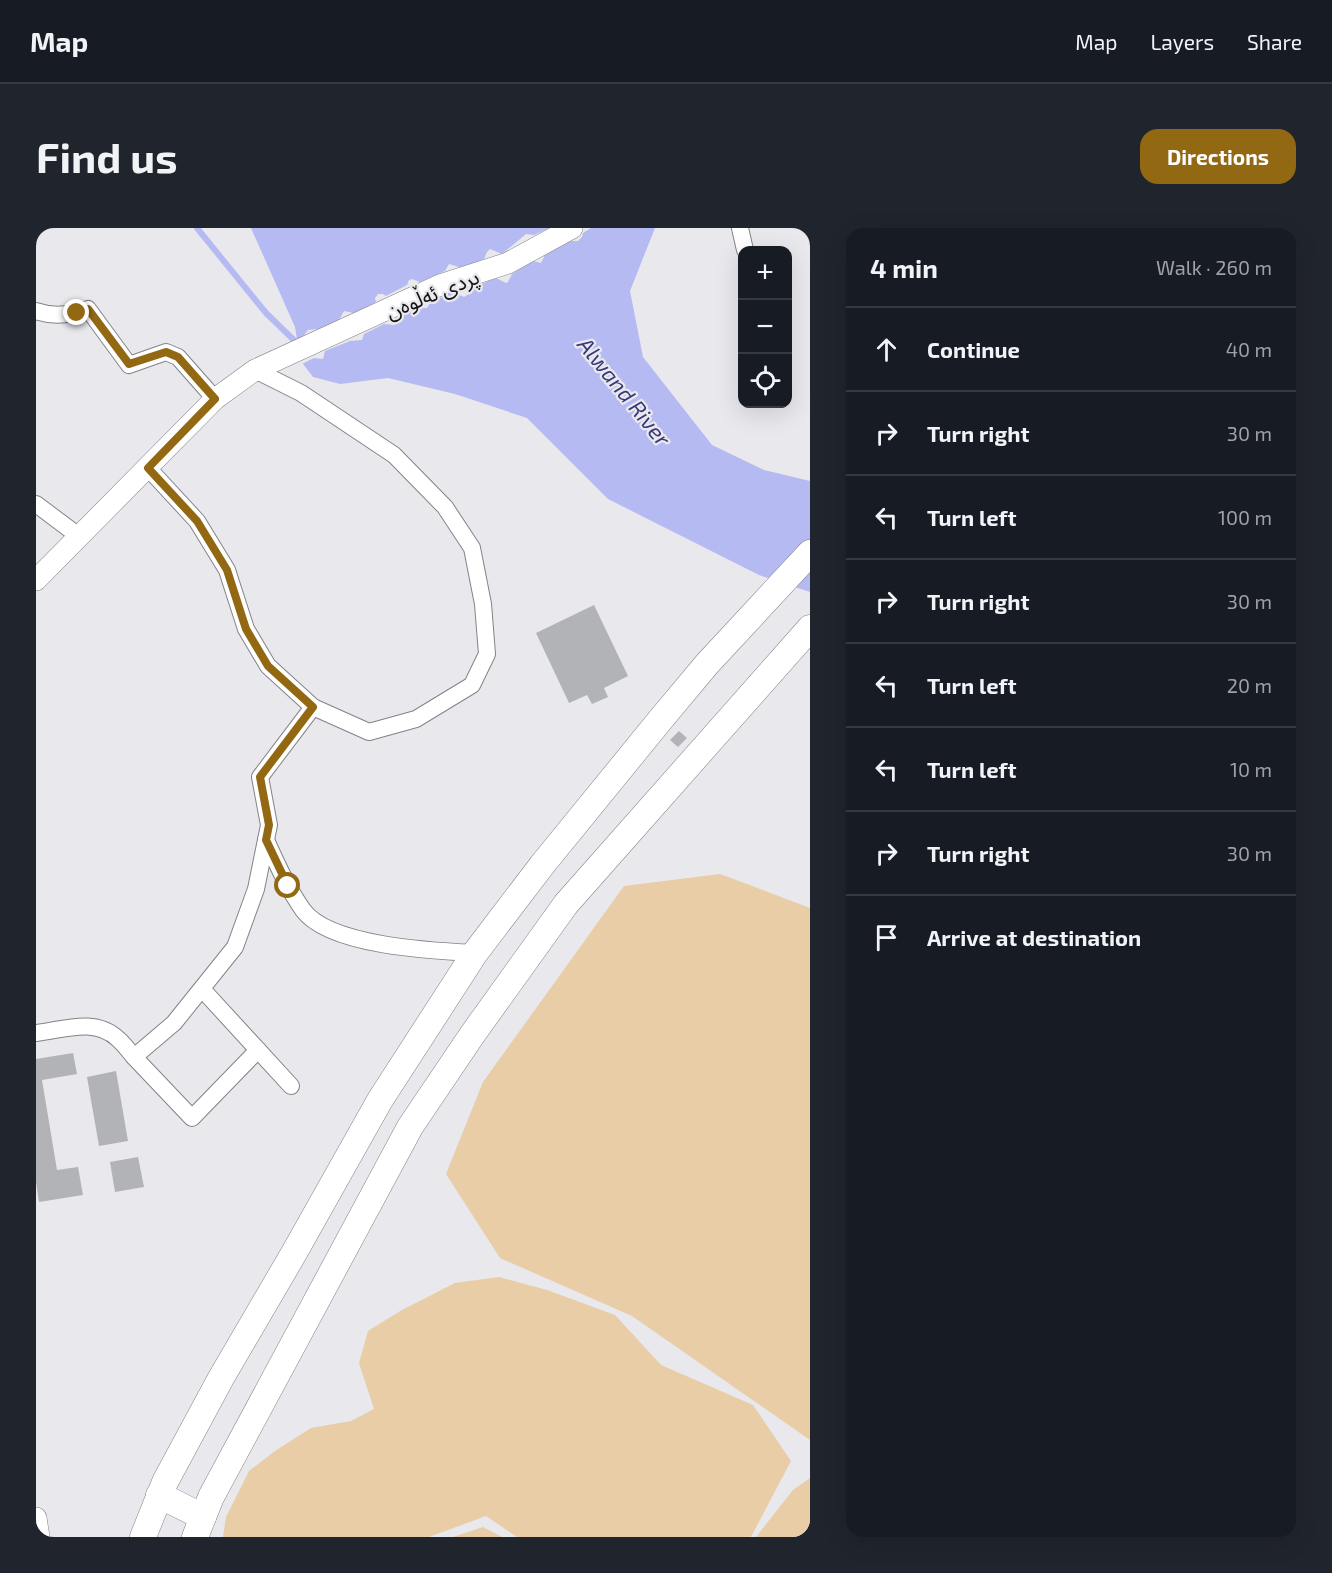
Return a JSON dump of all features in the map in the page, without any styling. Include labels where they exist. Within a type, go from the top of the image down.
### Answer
[{"type":"main road","points":[[143,1537],[159,1495],[221,1378],[380,1100],[475,953],[542,865],[707,664],[810,554]]},
{"type":"main road","points":[[159,1495],[199,1527],[211,1497],[410,1127],[472,1035],[566,904],[810,627]]},
{"type":"street","name":"پردی ئەڵوەن","points":[[36,580],[215,399],[255,370],[440,285],[507,263],[572,228]]},
{"type":"street","points":[[740,228],[744,246]]},
{"type":"street","points":[[36,311],[48,315],[77,313],[88,309],[129,364],[166,352],[178,357],[215,399]]},
{"type":"street","points":[[148,468],[197,521],[227,570],[246,629],[268,666],[313,707],[369,732],[416,719],[472,685],[487,654],[483,604],[472,548],[446,507],[394,455],[302,393],[255,370]]},
{"type":"street","points":[[36,504],[80,537]]},
{"type":"street","points":[[134,1057],[174,1023],[235,947],[256,889],[269,825],[260,777],[313,707]]},
{"type":"street","points":[[266,840],[304,912],[326,928],[359,940],[412,949],[475,953]]},
{"type":"street","points":[[202,989],[291,1086]]},
{"type":"street","points":[[36,1034],[84,1025],[100,1028],[117,1037],[192,1118],[258,1050]]},
{"type":"street","points":[[36,1518],[39,1537]]},
{"type":"shaded area","points":[[720,874],[810,908],[810,1440],[632,1316],[500,1258],[446,1174],[483,1082],[624,886]]},
{"type":"shaded area","points":[[499,1277],[547,1290],[615,1315],[661,1365],[753,1405],[791,1461],[751,1537],[517,1537],[486,1516],[429,1537],[223,1537],[226,1517],[249,1471],[311,1428],[351,1421],[374,1409],[359,1363],[368,1331],[402,1310],[455,1283]]},
{"type":"shaded area","points":[[810,1478],[810,1537],[756,1537],[793,1490]]},
{"type":"shaded area","points":[[483,1527],[502,1537],[453,1537]]},
{"type":"water","name":"Alwand River","points":[[251,228],[655,228],[630,291],[643,357],[712,445],[764,470],[810,481],[810,592],[759,575],[608,499],[527,418],[455,394],[388,378],[340,384],[313,377],[300,360],[295,327]]},
{"type":"pier","points":[[549,228],[591,228],[583,233],[578,241],[570,241],[545,255],[541,263],[533,261],[512,274],[506,283],[496,278],[472,288],[464,297],[452,292],[430,303],[427,308],[416,307],[397,316],[395,325],[384,324],[364,334],[362,340],[350,341],[325,351],[323,359],[314,358],[300,365],[297,360],[301,339],[308,330],[318,329],[339,320],[344,311],[354,313],[376,302],[375,298],[378,294],[386,296],[407,285],[412,279],[420,282],[445,271],[449,264],[462,268],[484,259],[490,249],[502,254],[526,234],[534,235]]},
{"type":"building","points":[[594,605],[628,676],[604,688],[608,697],[592,704],[587,695],[569,703],[536,633]]},
{"type":"building","points":[[679,731],[687,738],[678,747],[670,740]]},
{"type":"building","points":[[73,1053],[77,1074],[42,1080],[57,1170],[78,1167],[83,1195],[39,1202],[36,1182],[36,1059]]},
{"type":"building","points":[[116,1071],[128,1141],[99,1146],[87,1077]]},
{"type":"building","points":[[138,1157],[144,1187],[115,1192],[110,1162]]},
{"type":"waterway","points":[[197,228],[266,313],[298,344]]},
{"type":"route","points":[[77,313],[88,309],[129,364],[166,352],[178,357],[215,399],[148,468],[197,521],[227,570],[246,629],[268,666],[313,707],[260,777],[269,825],[266,840],[288,886]]}]
